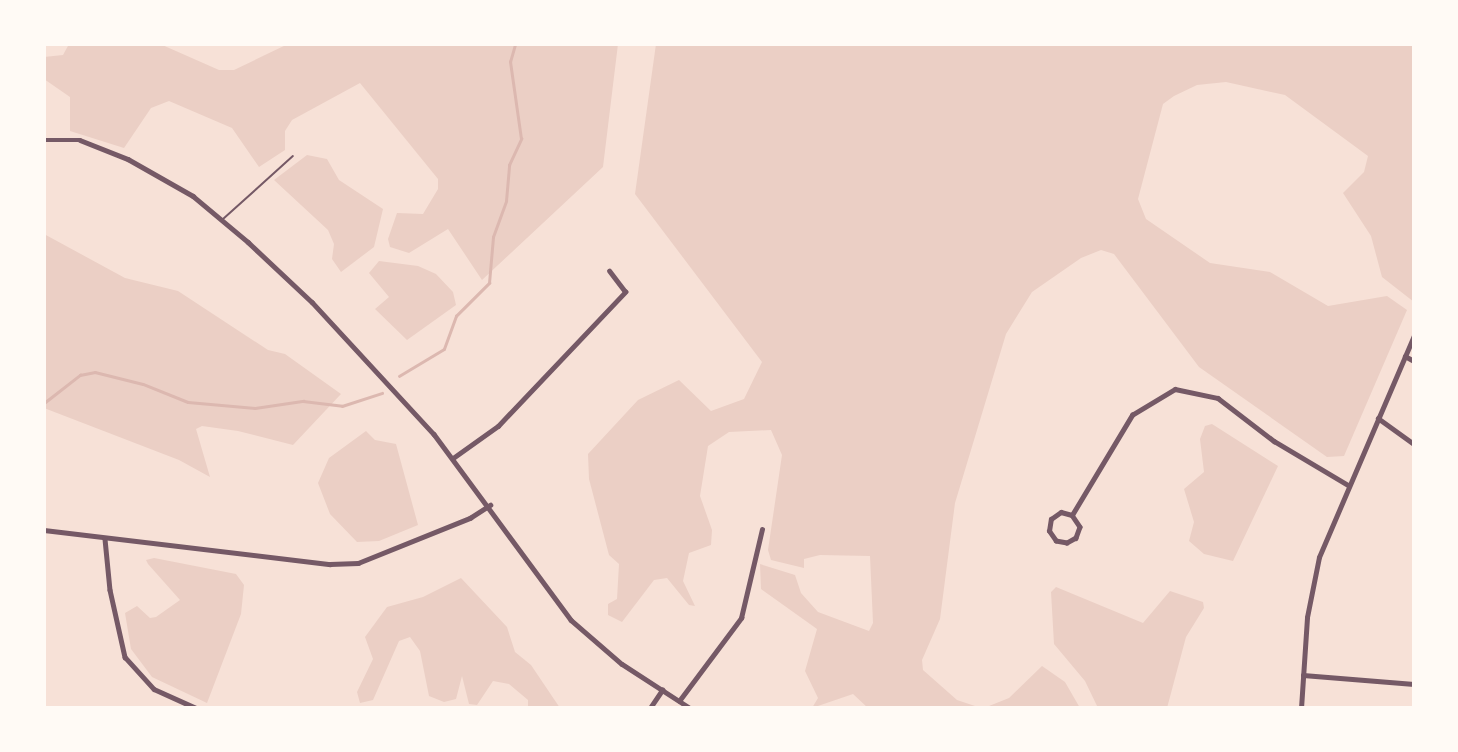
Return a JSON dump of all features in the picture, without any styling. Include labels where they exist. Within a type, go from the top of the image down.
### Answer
[{"type":"street","points":[[44,140],[80,140],[102,147],[193,196],[223,220],[319,309],[453,458],[490,505],[571,621],[662,691],[690,708]]},
{"type":"street","points":[[453,458],[498,426],[625,292],[609,271]]},
{"type":"street","points":[[1301,708],[1315,574],[1348,485],[1414,335]]},
{"type":"street","points":[[1405,356],[1414,361]]},
{"type":"street","points":[[1072,514],[1132,415],[1175,390],[1218,398],[1274,441],[1348,485]]},
{"type":"street","points":[[1378,418],[1414,444]]},
{"type":"street","points":[[44,530],[105,539],[358,563],[470,518],[490,505]]},
{"type":"street","points":[[1061,513],[1072,514],[1079,523],[1076,538],[1066,543],[1056,541],[1049,531],[1051,519],[1061,513]]},
{"type":"street","points":[[679,701],[741,618],[762,529]]},
{"type":"street","points":[[105,539],[110,590],[125,657],[154,689],[196,708]]},
{"type":"street","points":[[1303,675],[1414,684]]},
{"type":"street","points":[[650,708],[662,691]]},
{"type":"lane","points":[[223,220],[293,156]]},
{"type":"shaded area","points":[[69,44],[160,44],[219,70],[234,70],[288,44],[618,44],[603,167],[482,280],[448,229],[409,253],[390,247],[388,239],[397,213],[423,214],[438,189],[438,179],[360,83],[292,120],[285,131],[285,150],[259,167],[232,128],[169,101],[151,108],[124,148],[70,131],[70,97],[44,79],[44,57],[63,55]]},
{"type":"shaded area","points":[[656,44],[1414,44],[1414,302],[1382,277],[1371,236],[1343,193],[1364,172],[1368,156],[1285,95],[1226,82],[1197,85],[1174,96],[1163,104],[1138,199],[1146,219],[1210,263],[1270,272],[1328,306],[1387,296],[1407,310],[1344,456],[1327,457],[1199,367],[1114,254],[1101,250],[1081,258],[1032,292],[1006,334],[955,503],[940,619],[922,660],[923,670],[957,700],[981,708],[868,708],[853,694],[812,708],[818,698],[805,671],[817,629],[761,589],[760,564],[795,575],[801,593],[818,612],[869,631],[873,623],[870,556],[820,555],[804,559],[804,568],[771,560],[768,550],[782,455],[771,430],[729,432],[708,446],[700,496],[712,530],[711,545],[689,553],[683,581],[695,606],[689,605],[667,578],[654,580],[622,622],[608,615],[608,604],[617,599],[619,564],[609,555],[589,479],[588,454],[638,400],[679,380],[711,411],[744,399],[762,362],[635,194]]},
{"type":"shaded area","points":[[307,155],[327,159],[339,180],[383,209],[374,247],[341,272],[332,259],[334,244],[328,230],[274,180]]},
{"type":"shaded area","points":[[44,234],[125,278],[178,291],[268,350],[285,354],[341,394],[293,445],[238,431],[202,426],[196,429],[210,477],[179,460],[44,408]]},
{"type":"shaded area","points":[[379,261],[418,266],[436,274],[453,292],[456,305],[407,340],[375,309],[389,297],[369,273]]},
{"type":"shaded area","points":[[1212,424],[1278,466],[1233,561],[1204,554],[1189,541],[1194,522],[1184,489],[1204,472],[1200,439],[1205,426]]},
{"type":"shaded area","points":[[366,431],[375,440],[396,444],[418,525],[379,541],[357,542],[330,514],[318,483],[329,458]]},
{"type":"shaded area","points":[[154,558],[236,574],[244,585],[241,614],[207,703],[152,677],[131,649],[125,613],[137,606],[150,618],[156,617],[180,600],[148,564],[146,560]]},
{"type":"shaded area","points":[[461,578],[507,627],[515,652],[531,665],[560,708],[528,708],[528,700],[509,684],[493,681],[477,705],[469,704],[462,676],[456,699],[444,702],[429,696],[420,651],[410,637],[399,641],[373,700],[360,703],[357,692],[373,659],[365,637],[387,607],[423,597]]},
{"type":"shaded area","points":[[1056,587],[1143,623],[1170,591],[1203,602],[1204,608],[1186,637],[1167,708],[1098,708],[1085,681],[1054,644],[1051,592]]},
{"type":"shaded area","points":[[1042,666],[1065,682],[1080,708],[984,708],[1009,698]]},
{"type":"waterway","points":[[399,376],[444,349],[456,316],[489,283],[493,237],[506,201],[509,165],[521,139],[510,62],[515,44]]},
{"type":"waterway","points":[[44,403],[80,375],[95,372],[143,384],[188,402],[255,408],[303,401],[342,406],[382,393]]}]
